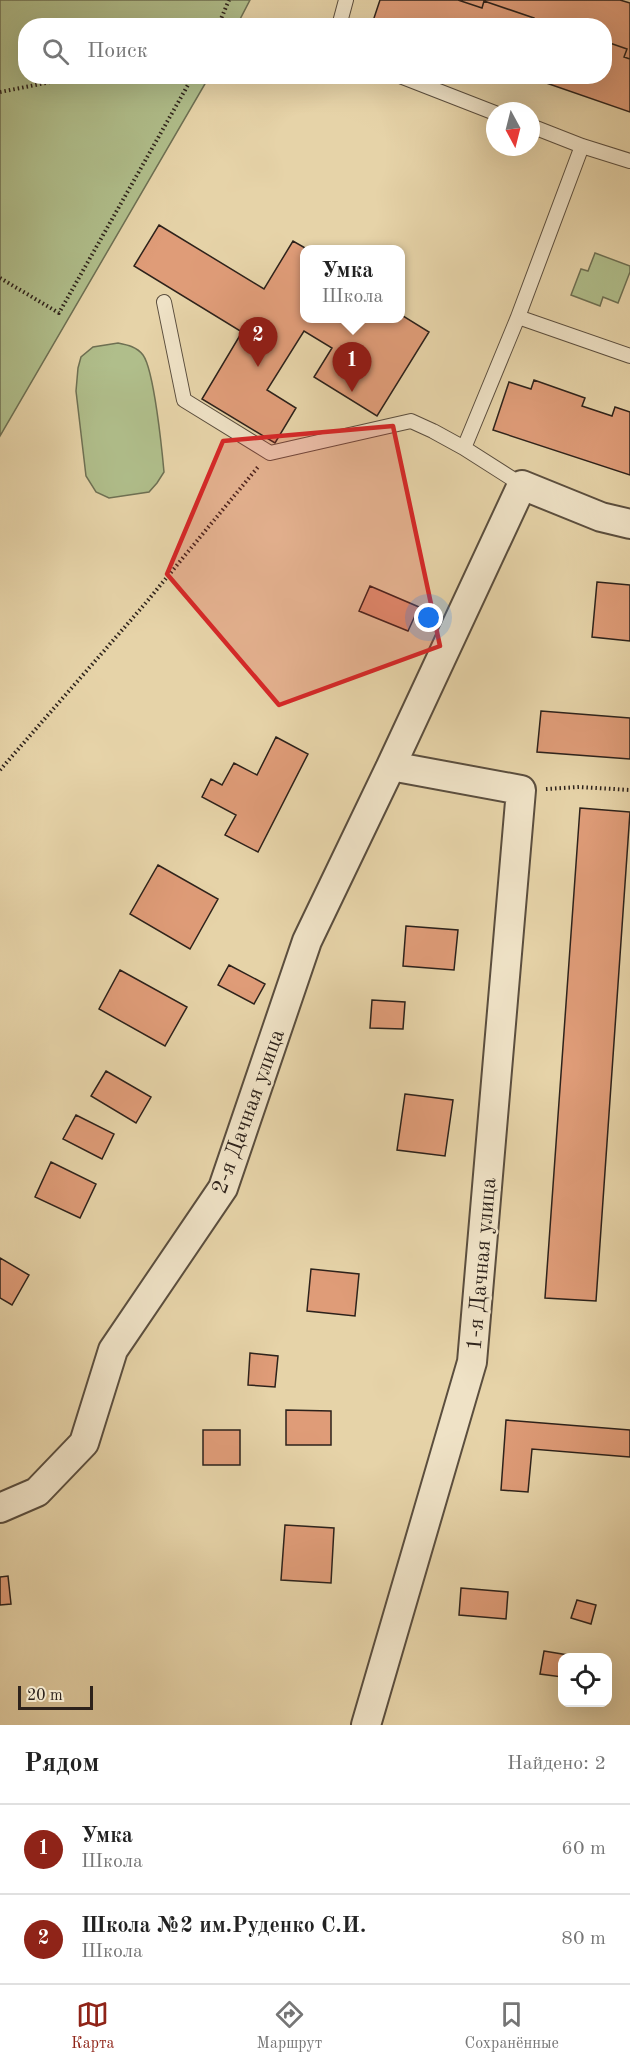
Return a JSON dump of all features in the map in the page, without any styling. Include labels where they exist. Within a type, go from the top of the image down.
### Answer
[{"type":"street","points":[[522,485],[601,517],[630,524]]},
{"type":"street","name":"2-я Дачная улица","points":[[0,1509],[37,1492],[84,1443],[113,1350],[223,1188],[307,941],[522,485]]},
{"type":"street","name":"1-я Дачная улица","points":[[366,1725],[472,1362],[521,790],[391,766]]},
{"type":"lane","points":[[341,18],[346,0]]},
{"type":"lane","points":[[421,84],[486,109]]},
{"type":"lane","points":[[540,130],[630,161]]},
{"type":"lane","points":[[464,448],[518,317],[582,146]]},
{"type":"lane","points":[[164,302],[184,400],[270,453],[411,422],[433,430],[522,485]]},
{"type":"lane","points":[[518,317],[630,356]]},
{"type":"path","points":[[221,18],[229,0]]},
{"type":"path","points":[[0,93],[43,84]]},
{"type":"path","points":[[0,278],[59,313],[188,84]]},
{"type":"path","points":[[0,770],[144,605],[270,453]]},
{"type":"path","points":[[579,787],[630,790]]},
{"type":"highlighted area","points":[[393,426],[440,646],[279,705],[167,574],[223,441]]},
{"type":"green space","points":[[0,0],[250,0],[241,18],[18,18],[18,84],[205,84],[0,436]]},
{"type":"green space","points":[[595,253],[630,266],[630,272],[618,303],[603,297],[600,306],[571,295],[581,269],[588,271]]},
{"type":"green space","points":[[118,343],[138,350],[147,363],[157,411],[164,472],[149,492],[109,498],[96,492],[86,476],[76,391],[81,357],[93,347]]},
{"type":"building","points":[[380,0],[458,0],[482,8],[484,1],[534,18],[374,18]]},
{"type":"building","points":[[458,0],[620,0],[630,3],[630,59],[624,57],[627,49],[612,44],[612,18],[534,18],[484,1],[482,8]]},
{"type":"building","points":[[612,44],[627,49],[624,57],[630,59],[630,112],[549,84],[612,84]]},
{"type":"building","points":[[159,225],[264,289],[293,241],[300,245],[300,323],[405,323],[405,317],[429,332],[377,416],[314,377],[332,348],[304,331],[267,390],[296,408],[275,443],[202,399],[242,332],[134,266]]},
{"type":"building","points":[[534,380],[585,398],[582,406],[612,416],[615,407],[630,412],[630,475],[493,430],[509,382],[531,389]]},
{"type":"building","points":[[597,582],[630,585],[630,641],[592,637]]},
{"type":"building","points":[[370,586],[419,607],[408,631],[359,611]]},
{"type":"building","points":[[541,711],[630,718],[630,759],[537,752]]},
{"type":"building","points":[[276,737],[308,754],[258,852],[225,835],[236,815],[202,797],[211,779],[222,785],[234,763],[257,775]]},
{"type":"building","points":[[580,808],[630,812],[596,1301],[545,1298]]},
{"type":"building","points":[[158,865],[218,899],[190,949],[130,914]]},
{"type":"building","points":[[406,926],[458,930],[454,970],[403,966]]},
{"type":"building","points":[[229,965],[265,984],[254,1004],[218,985]]},
{"type":"building","points":[[120,970],[187,1007],[165,1046],[99,1009]]},
{"type":"building","points":[[372,1000],[405,1002],[403,1029],[370,1028]]},
{"type":"building","points":[[106,1071],[151,1097],[136,1123],[91,1096]]},
{"type":"building","points":[[405,1094],[453,1100],[445,1156],[397,1150]]},
{"type":"building","points":[[76,1115],[114,1134],[102,1159],[63,1139]]},
{"type":"building","points":[[51,1162],[96,1184],[80,1218],[35,1197]]},
{"type":"building","points":[[0,1258],[29,1275],[12,1305],[0,1298]]},
{"type":"building","points":[[311,1269],[359,1274],[355,1316],[307,1311]]},
{"type":"building","points":[[250,1353],[278,1356],[275,1387],[248,1385]]},
{"type":"building","points":[[286,1410],[331,1411],[331,1445],[286,1445]]},
{"type":"building","points":[[506,1420],[630,1430],[630,1457],[532,1449],[528,1492],[501,1490]]},
{"type":"building","points":[[203,1430],[240,1430],[240,1465],[203,1465]]},
{"type":"building","points":[[285,1525],[334,1528],[331,1583],[281,1580]]},
{"type":"building","points":[[8,1576],[11,1604],[0,1605],[0,1577]]},
{"type":"building","points":[[461,1588],[508,1592],[506,1619],[459,1615]]},
{"type":"building","points":[[577,1600],[596,1605],[591,1624],[571,1618]]},
{"type":"building","points":[[544,1651],[558,1653],[558,1676],[540,1674]]},
{"type":"place","name":"Школа №2 им.Руденко С.И.","points":[[258,367]]},
{"type":"place","name":"Умка","points":[[352,392]]}]
